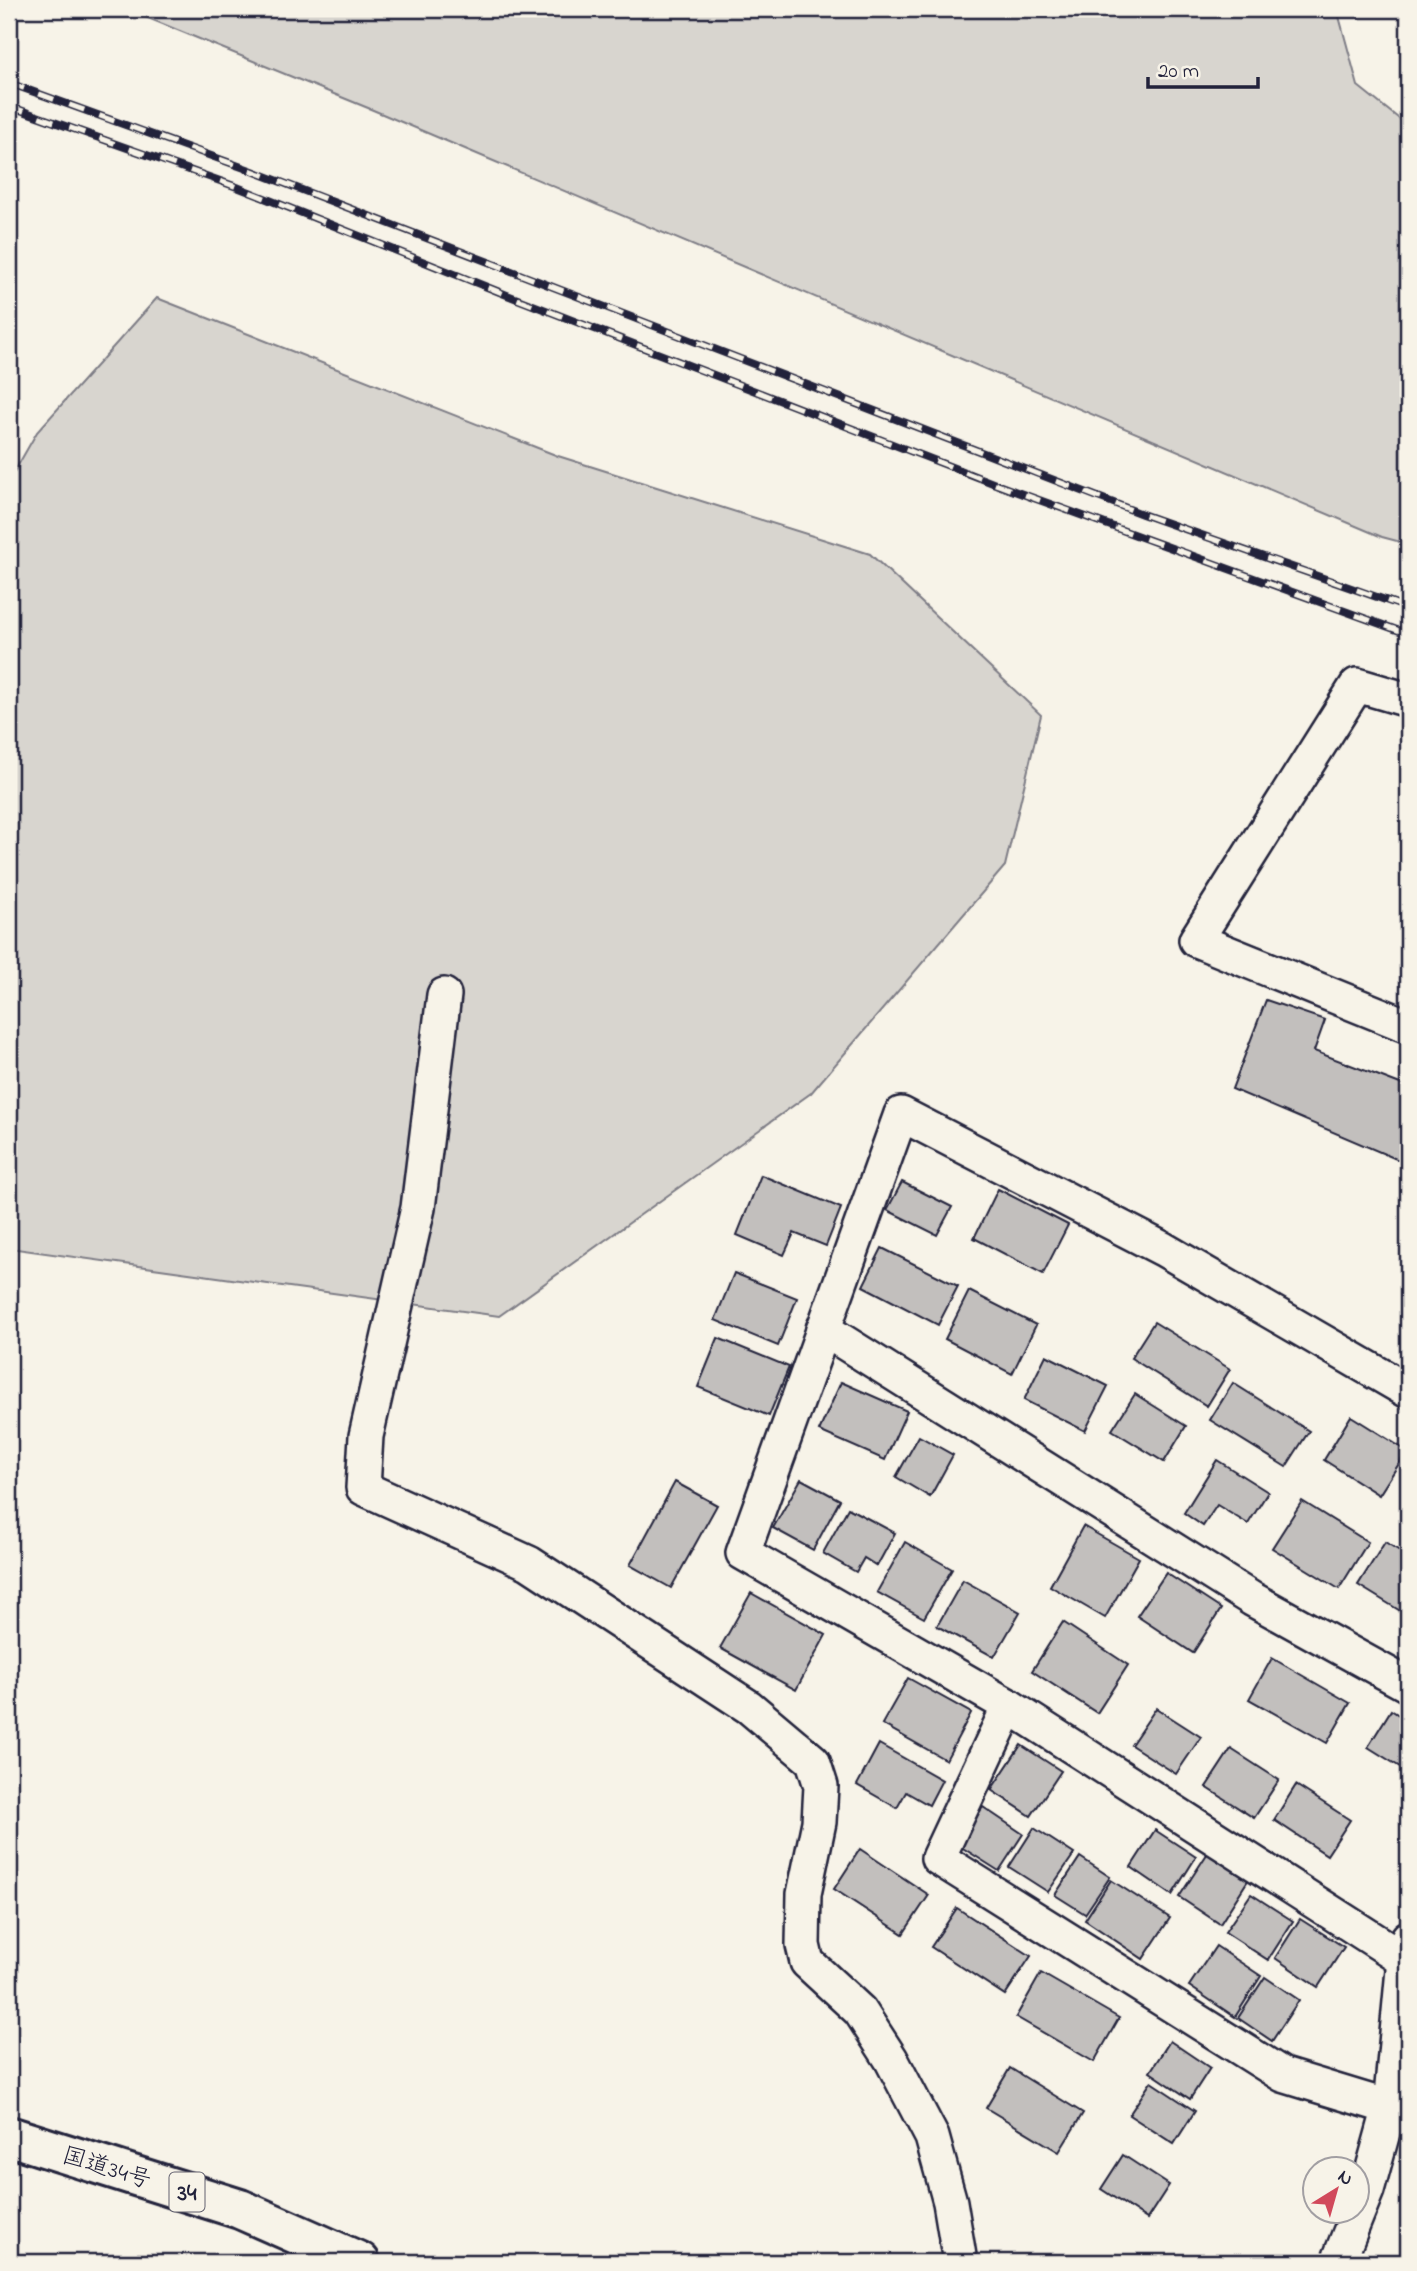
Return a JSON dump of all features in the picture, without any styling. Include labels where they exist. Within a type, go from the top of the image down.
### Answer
[{"type":"highway","name":"国道34号","points":[[9,2136],[240,2209],[360,2262]]},
{"type":"street","points":[[1408,700],[1357,685],[1196,940],[1408,1026]]},
{"type":"street","points":[[444,995],[418,1208],[366,1436],[363,1488],[529,1563],[749,1707],[813,1761],[821,1786],[819,1822],[804,1894],[803,1945],[807,1962],[860,2011],[891,2059],[932,2137],[950,2202],[960,2262]]},
{"type":"street","points":[[1338,2262],[1399,2110],[1406,1949],[1009,1706],[743,1553],[901,1114],[1163,1249],[1408,1391]]},
{"type":"street","points":[[823,1329],[1252,1598],[1408,1685]]},
{"type":"street","points":[[1009,1706],[938,1858],[1283,2075],[1399,2110]]},
{"type":"shaded area","points":[[126,9],[1337,9],[1358,86],[1408,126],[1408,544],[1382,537],[373,110]]},
{"type":"shaded area","points":[[157,298],[558,456],[870,554],[1041,715],[1005,866],[811,1093],[499,1316],[9,1248],[9,481],[37,432]]},
{"type":"building","points":[[1266,1000],[1325,1020],[1314,1051],[1408,1087],[1408,1164],[1232,1089]]},
{"type":"building","points":[[761,1175],[841,1208],[826,1246],[794,1233],[784,1255],[737,1235]]},
{"type":"building","points":[[902,1182],[952,1207],[937,1235],[887,1210]]},
{"type":"building","points":[[998,1189],[1068,1225],[1043,1274],[974,1238]]},
{"type":"building","points":[[882,1248],[958,1286],[938,1325],[863,1286]]},
{"type":"building","points":[[734,1273],[797,1298],[778,1346],[715,1320]]},
{"type":"building","points":[[969,1291],[1036,1325],[1012,1374],[945,1339]]},
{"type":"building","points":[[1154,1322],[1230,1369],[1207,1406],[1131,1358]]},
{"type":"building","points":[[718,1338],[789,1367],[769,1416],[698,1387]]},
{"type":"building","points":[[1046,1355],[1108,1386],[1085,1431],[1024,1400]]},
{"type":"building","points":[[841,1382],[907,1411],[885,1460],[819,1431]]},
{"type":"building","points":[[1233,1383],[1309,1431],[1286,1467],[1210,1420]]},
{"type":"building","points":[[1135,1394],[1186,1426],[1164,1462],[1112,1430]]},
{"type":"building","points":[[1351,1416],[1407,1451],[1379,1495],[1324,1460]]},
{"type":"building","points":[[919,1436],[953,1455],[930,1497],[896,1477]]},
{"type":"building","points":[[1217,1460],[1268,1492],[1248,1524],[1217,1505],[1203,1526],[1184,1513]]},
{"type":"building","points":[[801,1479],[840,1500],[813,1550],[773,1528]]},
{"type":"building","points":[[675,1482],[717,1505],[671,1588],[630,1565]]},
{"type":"building","points":[[1302,1501],[1368,1542],[1339,1589],[1272,1548]]},
{"type":"building","points":[[848,1508],[895,1533],[877,1566],[864,1558],[856,1572],[823,1553]]},
{"type":"building","points":[[1083,1526],[1139,1558],[1105,1618],[1050,1586]]},
{"type":"building","points":[[905,1542],[952,1569],[924,1618],[877,1592]]},
{"type":"building","points":[[1385,1542],[1408,1556],[1408,1603],[1402,1612],[1358,1585]]},
{"type":"building","points":[[1166,1573],[1221,1609],[1193,1653],[1137,1616]]},
{"type":"building","points":[[963,1580],[1020,1612],[994,1657],[937,1626]]},
{"type":"building","points":[[751,1593],[826,1635],[796,1690],[720,1648]]},
{"type":"building","points":[[1063,1622],[1128,1665],[1097,1713],[1032,1671]]},
{"type":"building","points":[[1272,1658],[1350,1703],[1327,1743],[1249,1699]]},
{"type":"building","points":[[908,1678],[971,1713],[946,1760],[882,1724]]},
{"type":"building","points":[[1156,1708],[1201,1737],[1176,1774],[1131,1745]]},
{"type":"building","points":[[1391,1710],[1408,1721],[1408,1772],[1368,1747]]},
{"type":"building","points":[[879,1744],[942,1780],[929,1805],[906,1792],[897,1808],[857,1785]]},
{"type":"building","points":[[1021,1745],[1061,1771],[1031,1816],[991,1790]]},
{"type":"building","points":[[1231,1749],[1279,1780],[1254,1818],[1206,1787]]},
{"type":"building","points":[[1296,1785],[1350,1820],[1327,1855],[1274,1820]]},
{"type":"building","points":[[983,1807],[1023,1834],[999,1871],[958,1845]]},
{"type":"building","points":[[1034,1828],[1074,1854],[1048,1892],[1009,1867]]},
{"type":"building","points":[[1155,1830],[1196,1857],[1172,1895],[1131,1867]]},
{"type":"building","points":[[860,1849],[929,1895],[903,1934],[834,1889]]},
{"type":"building","points":[[1209,1851],[1250,1877],[1220,1924],[1179,1897]]},
{"type":"building","points":[[1080,1857],[1110,1877],[1085,1914],[1055,1895]]},
{"type":"building","points":[[1111,1880],[1170,1918],[1143,1959],[1085,1920]]},
{"type":"building","points":[[1251,1894],[1293,1921],[1268,1960],[1225,1932]]},
{"type":"building","points":[[957,1908],[1031,1956],[1005,1995],[931,1947]]},
{"type":"building","points":[[1300,1919],[1344,1947],[1318,1987],[1275,1958]]},
{"type":"building","points":[[1216,1946],[1261,1976],[1235,2017],[1189,1986]]},
{"type":"building","points":[[1041,1973],[1119,2018],[1094,2062],[1016,2017]]},
{"type":"building","points":[[1265,1977],[1299,2000],[1272,2041],[1238,2018]]},
{"type":"building","points":[[1170,2041],[1210,2068],[1190,2099],[1150,2072]]},
{"type":"building","points":[[1010,2068],[1083,2113],[1059,2152],[986,2108]]},
{"type":"building","points":[[1151,2082],[1195,2111],[1174,2144],[1129,2115]]},
{"type":"building","points":[[1123,2155],[1169,2185],[1147,2219],[1101,2189]]},
{"type":"railway","points":[[9,83],[250,170],[1142,514],[1408,608]]},
{"type":"railway","points":[[9,106],[237,187],[507,295],[998,485],[1408,634]]}]
